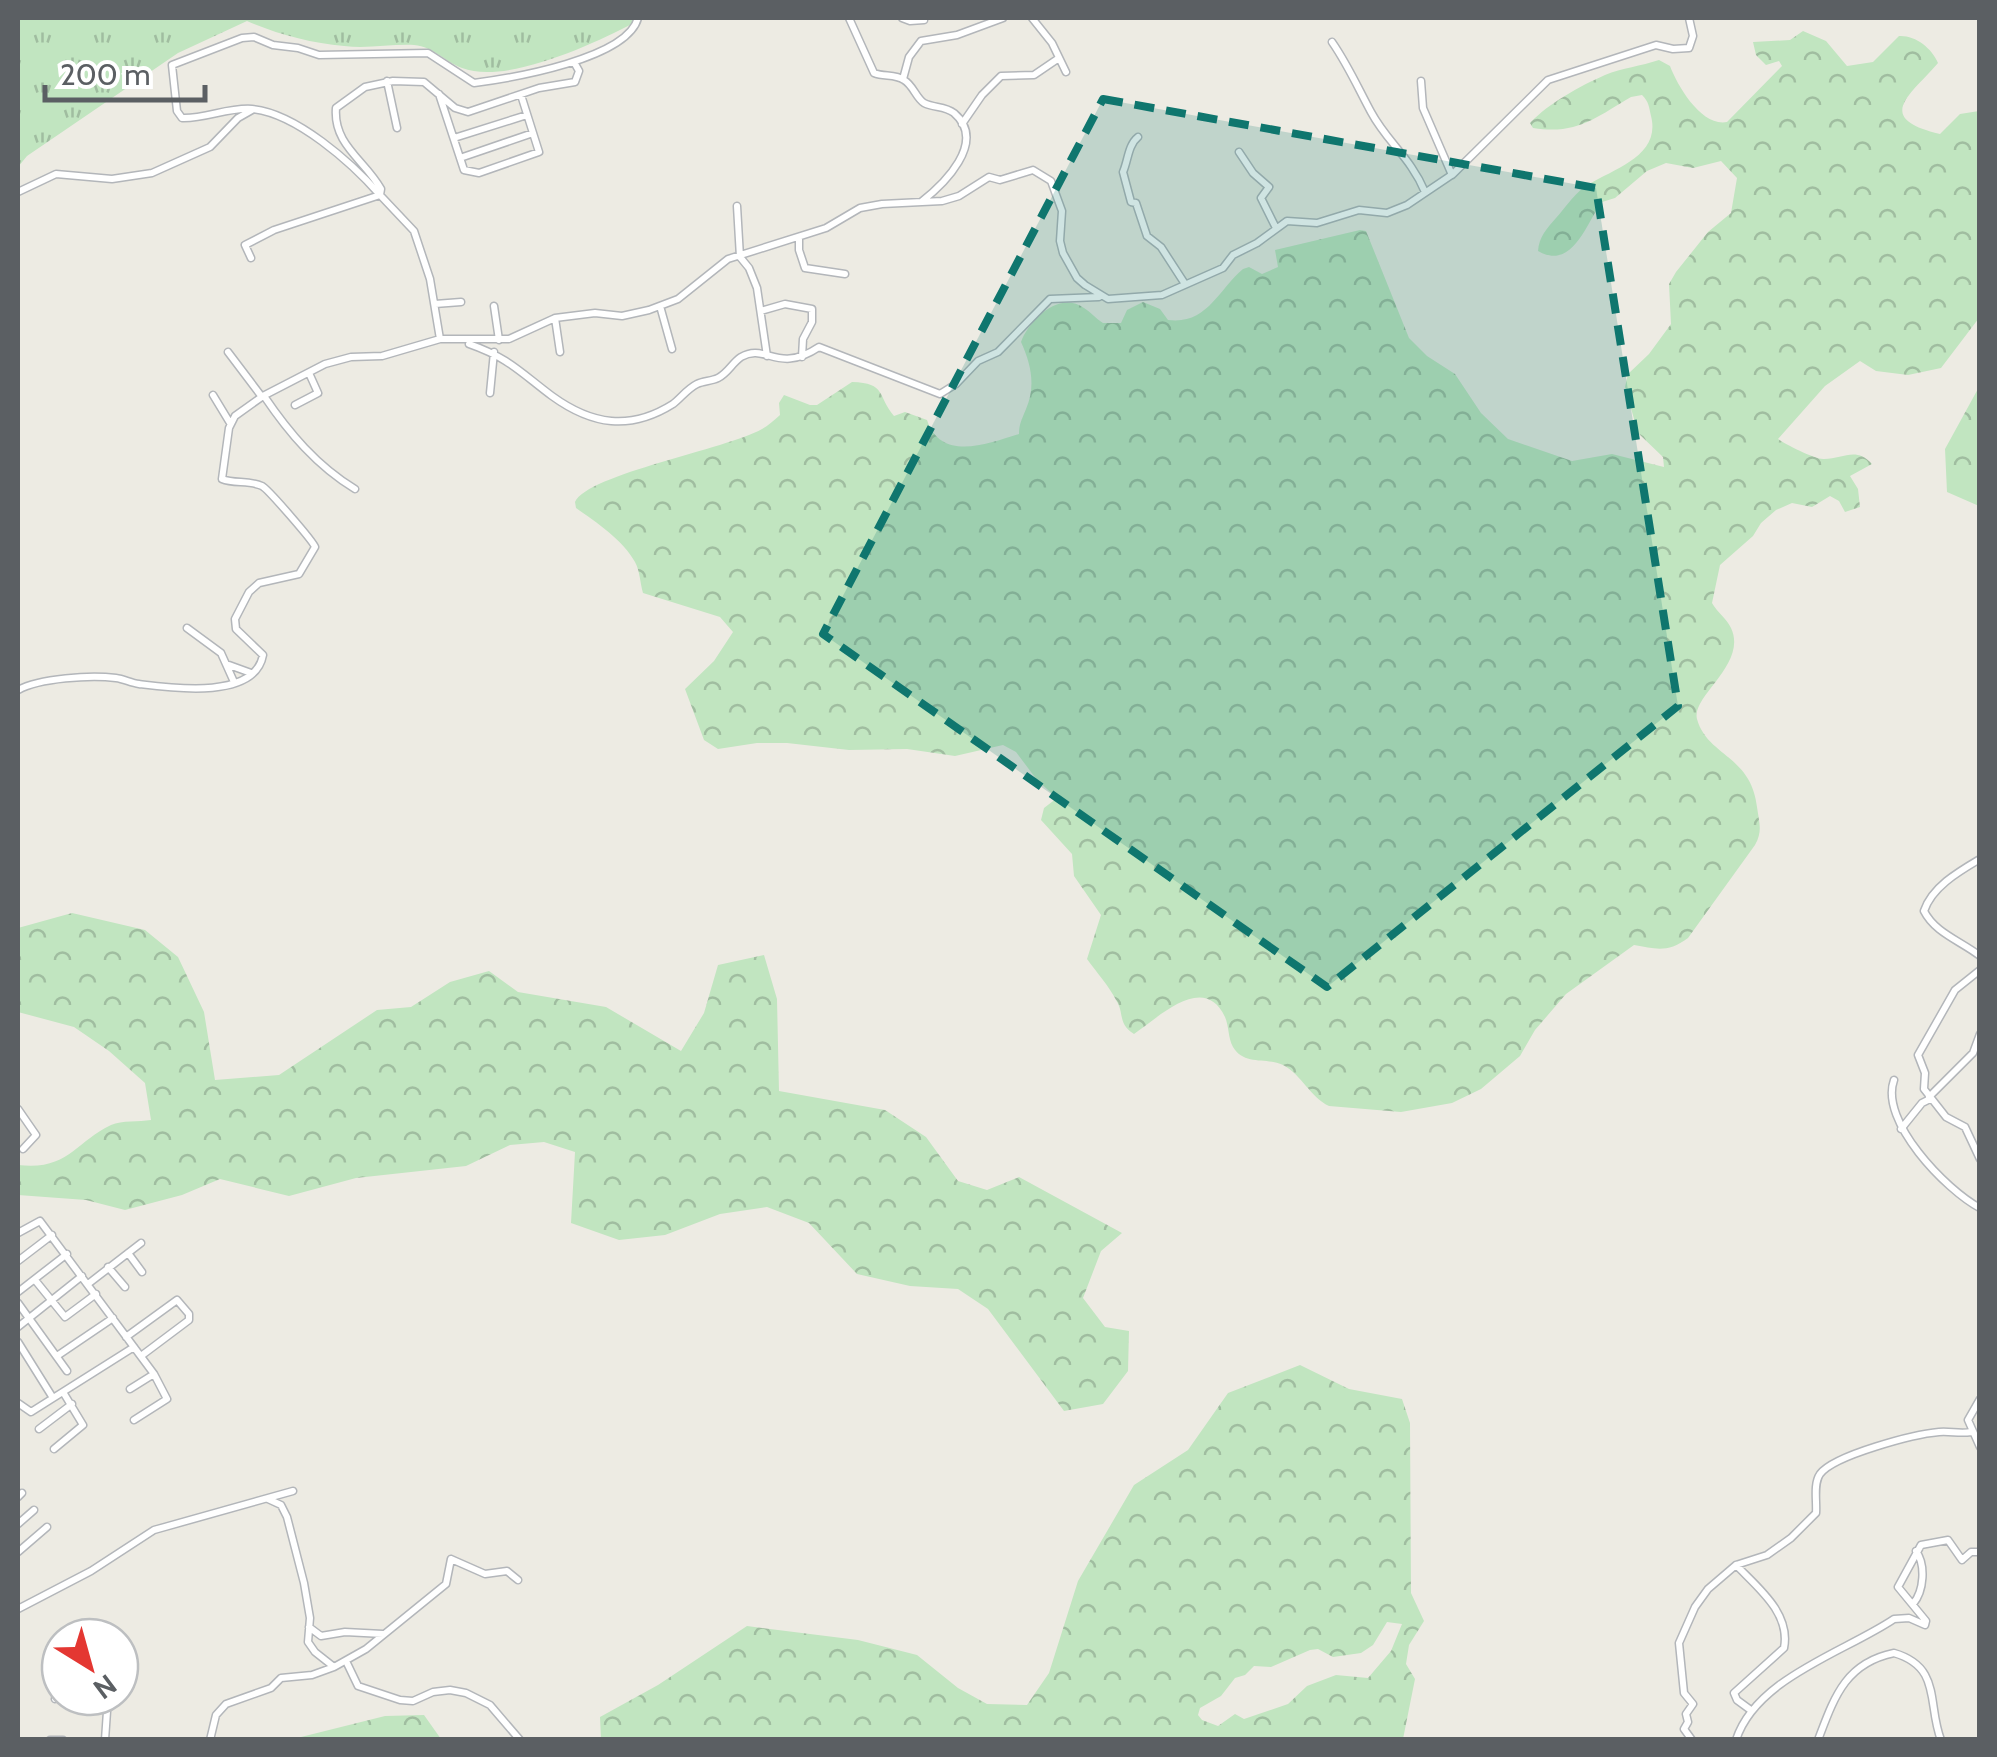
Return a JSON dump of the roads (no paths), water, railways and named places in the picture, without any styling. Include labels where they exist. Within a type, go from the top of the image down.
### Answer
[{"type":"street","points":[[440,340],[428,270],[414,231],[380,195],[314,136],[281,118],[253,109],[182,118],[177,111],[172,65],[248,37],[318,55],[428,53],[474,82],[542,72],[574,62],[629,34],[638,18]]},
{"type":"street","points":[[849,18],[874,73],[903,79],[919,97],[953,112],[962,124],[964,145],[958,164],[947,180],[920,203]]},
{"type":"street","points":[[902,18],[924,19],[927,39]]},
{"type":"street","points":[[903,79],[908,57],[918,44],[1003,18]]},
{"type":"street","points":[[463,342],[494,352],[566,404],[594,420],[608,423],[659,411],[695,385],[717,379],[744,355],[758,352],[780,360],[802,359],[819,347],[940,394],[956,384],[978,360],[998,352],[1050,299],[1162,295],[1222,268],[1286,221],[1317,222],[1359,210],[1388,213],[1407,205],[1452,175],[1548,80],[1646,47],[1689,48],[1693,36],[1688,18]]},
{"type":"street","points":[[1034,19],[1052,43],[1066,72]]},
{"type":"street","points":[[1332,42],[1356,78],[1370,110],[1408,160],[1425,192]]},
{"type":"street","points":[[962,124],[982,95],[1002,76],[1034,75],[1059,58]]},
{"type":"street","points":[[447,119],[520,94],[575,82],[579,71],[574,62]]},
{"type":"street","points":[[380,195],[382,189],[376,180],[348,151],[334,114],[340,103],[355,92],[387,81],[424,82],[456,108],[468,112]]},
{"type":"street","points":[[387,81],[398,128]]},
{"type":"street","points":[[1421,82],[1424,108],[1452,175]]},
{"type":"street","points":[[438,93],[464,170],[479,173],[539,152],[520,94]]},
{"type":"street","points":[[18,192],[56,174],[112,180],[152,173],[210,148],[238,118],[253,109]]},
{"type":"street","points":[[454,138],[527,115]]},
{"type":"street","points":[[460,158],[533,133]]},
{"type":"street","points":[[1138,137],[1132,142],[1123,172],[1131,202],[1136,204],[1147,236],[1161,247],[1185,284]]},
{"type":"street","points":[[1239,152],[1253,173],[1269,187],[1262,198],[1276,228]]},
{"type":"street","points":[[230,423],[263,396],[340,359],[382,356],[440,340],[499,340],[516,337],[555,318],[596,313],[627,315],[660,306],[684,295],[716,266],[776,242],[826,228],[860,208],[959,196],[988,177],[1000,180],[1033,170],[1051,181],[1058,195],[1063,216],[1060,241],[1077,278],[1108,299]]},
{"type":"street","points":[[251,258],[245,245],[274,230],[380,195]]},
{"type":"street","points":[[737,206],[740,257],[752,276],[768,356]]},
{"type":"street","points":[[799,238],[805,268],[845,274]]},
{"type":"street","points":[[435,304],[461,302]]},
{"type":"street","points":[[761,311],[785,304],[812,310],[802,359]]},
{"type":"street","points":[[494,306],[499,340]]},
{"type":"street","points":[[660,306],[672,349]]},
{"type":"street","points":[[555,318],[560,352]]},
{"type":"street","points":[[228,352],[286,429],[328,472],[355,490]]},
{"type":"street","points":[[490,392],[494,352]]},
{"type":"street","points":[[294,405],[318,393],[308,373]]},
{"type":"street","points":[[18,690],[37,682],[108,678],[210,690],[251,673],[262,662],[263,654],[236,629],[235,619],[254,587],[265,580],[299,574],[312,556],[314,540],[267,489],[222,479],[230,423],[214,395]]},
{"type":"street","points":[[187,628],[220,651],[234,682]]},
{"type":"street","points":[[228,665],[251,673]]},
{"type":"street","points":[[1980,860],[1954,874],[1932,896],[1924,911],[1929,921],[1953,941],[1980,956]]},
{"type":"street","points":[[1980,970],[1955,990],[1918,1050],[1925,1072],[1924,1089],[1946,1117],[1966,1126],[1980,1159]]},
{"type":"street","points":[[1900,1130],[1973,1053],[1980,1034]]},
{"type":"street","points":[[1894,1080],[1890,1099],[1900,1130],[1946,1184],[1980,1208]]},
{"type":"street","points":[[18,1109],[35,1138],[23,1149]]},
{"type":"street","points":[[18,1130],[27,1122]]},
{"type":"street","points":[[18,1233],[38,1220],[52,1234],[154,1374],[166,1399],[134,1420]]},
{"type":"street","points":[[18,1261],[52,1234]]},
{"type":"street","points":[[88,1284],[141,1243]]},
{"type":"street","points":[[128,1253],[142,1272]]},
{"type":"street","points":[[18,1292],[67,1254]]},
{"type":"street","points":[[108,1267],[125,1287]]},
{"type":"street","points":[[18,1327],[82,1276]]},
{"type":"street","points":[[35,1280],[65,1317],[96,1294]]},
{"type":"street","points":[[126,1337],[177,1300],[182,1303],[189,1320],[142,1356]]},
{"type":"street","points":[[18,1303],[68,1371]]},
{"type":"street","points":[[58,1356],[113,1318]]},
{"type":"street","points":[[18,1342],[54,1398]]},
{"type":"street","points":[[18,1405],[32,1412],[134,1348]]},
{"type":"street","points":[[130,1389],[154,1374]]},
{"type":"street","points":[[54,1449],[83,1424],[62,1392]]},
{"type":"street","points":[[1980,1398],[1970,1410],[1971,1432],[1980,1448]]},
{"type":"street","points":[[39,1429],[72,1404]]},
{"type":"street","points":[[1692,1740],[1684,1729],[1688,1722],[1686,1714],[1693,1704],[1684,1693],[1679,1643],[1708,1589],[1736,1565],[1768,1555],[1816,1513],[1819,1475],[1828,1468],[1873,1447],[1902,1439],[1971,1432]]},
{"type":"street","points":[[18,1609],[91,1571],[154,1530],[293,1490]]},
{"type":"street","points":[[268,1499],[281,1505],[287,1517],[304,1583],[312,1648],[334,1667]]},
{"type":"street","points":[[18,1524],[34,1510]]},
{"type":"street","points":[[18,1552],[47,1527]]},
{"type":"street","points":[[1736,1740],[1765,1696],[1814,1664],[1894,1619],[1908,1618],[1925,1625],[1926,1621],[1898,1587],[1921,1545],[1950,1542],[1962,1560],[1970,1552],[1980,1552]]},
{"type":"street","points":[[1913,1604],[1920,1596],[1923,1565],[1916,1551]]},
{"type":"street","points":[[210,1740],[216,1715],[226,1704],[271,1688],[282,1678],[312,1675],[334,1667],[384,1634],[446,1584],[451,1558],[484,1574],[507,1571],[518,1580]]},
{"type":"street","points":[[1736,1565],[1771,1602],[1781,1620],[1786,1642],[1734,1693],[1752,1711]]},
{"type":"street","points":[[309,1627],[320,1636],[345,1632],[384,1634]]},
{"type":"street","points":[[1818,1740],[1839,1688],[1868,1663],[1894,1653],[1917,1664],[1930,1682],[1934,1723],[1941,1740]]},
{"type":"street","points":[[346,1661],[358,1686],[400,1700],[414,1701],[433,1692],[450,1690],[483,1700],[520,1740]]},
{"type":"street","points":[[50,1740],[63,1740]]}]
